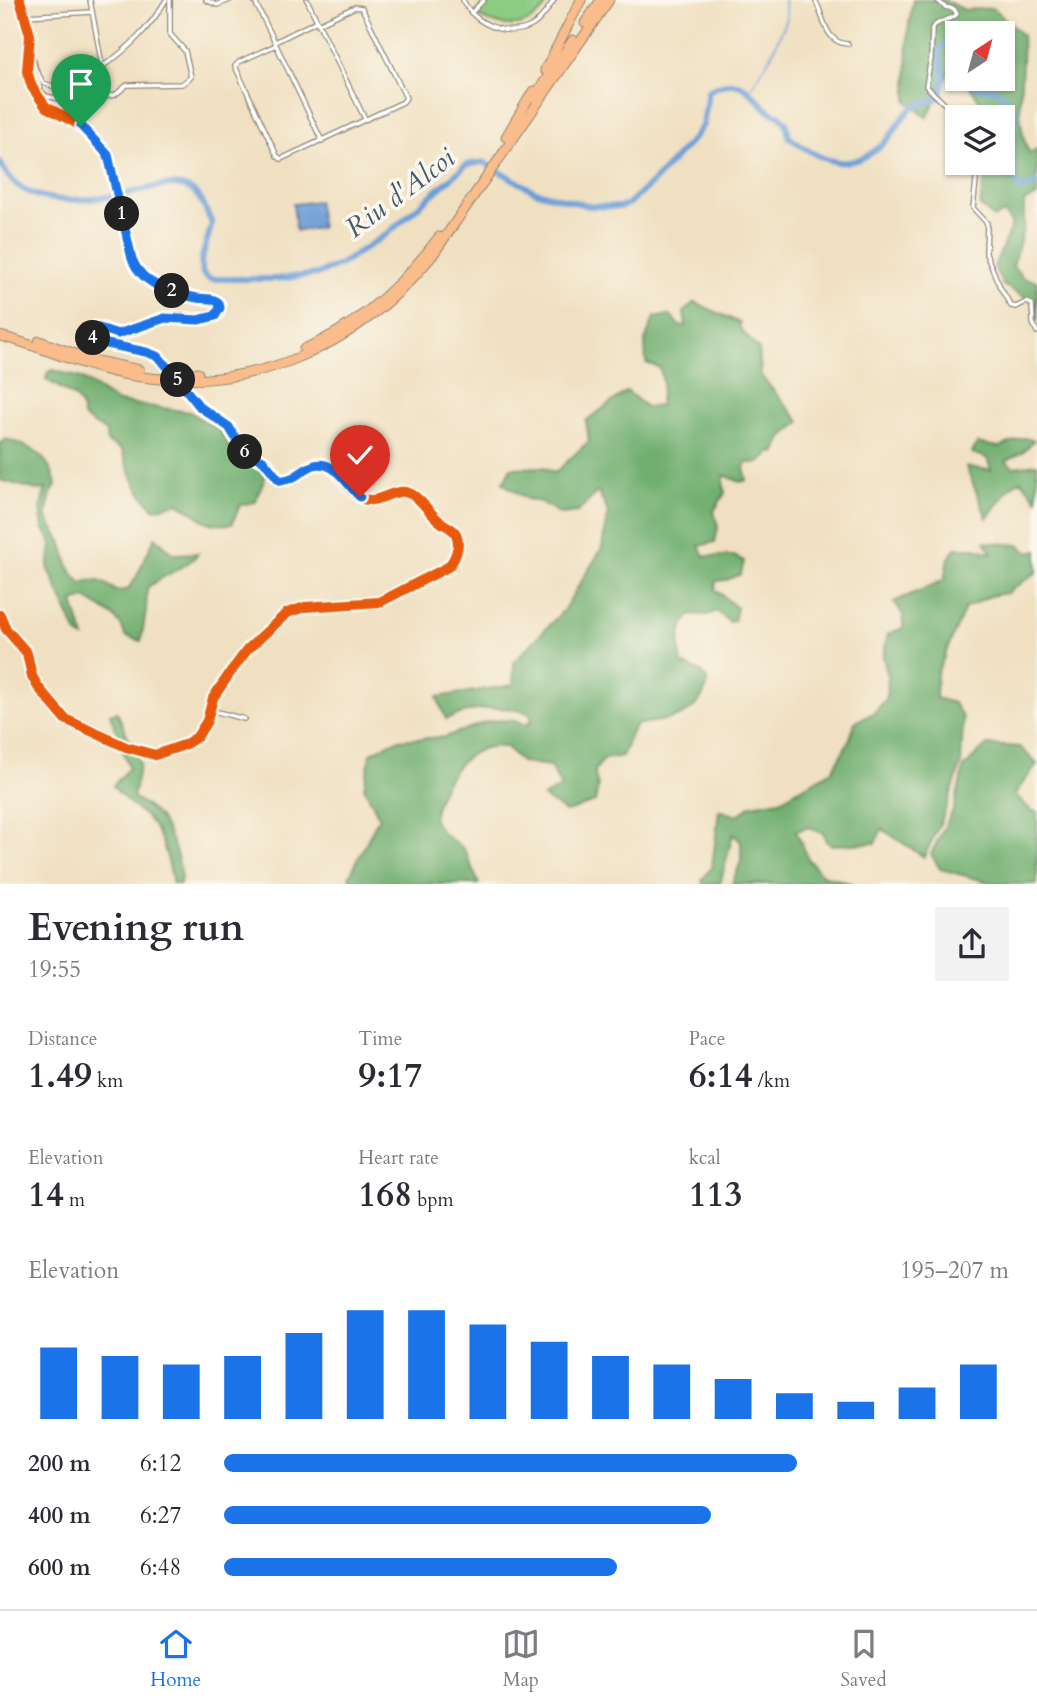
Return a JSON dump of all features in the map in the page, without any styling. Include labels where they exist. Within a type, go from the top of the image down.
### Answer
[{"type":"highway","points":[[531,102],[581,0]]},
{"type":"highway","points":[[397,291],[437,239],[601,0]]},
{"type":"highway","points":[[0,329],[103,369],[139,377],[188,380],[232,376],[285,363],[333,342],[374,314],[445,239],[531,102],[609,0]]},
{"type":"highway","points":[[0,335],[30,341]]},
{"type":"street","points":[[0,615],[7,631],[27,653],[32,676],[39,689],[71,723],[126,747],[155,755],[195,739],[205,724],[214,696],[237,663],[287,613],[305,607],[368,604],[384,600],[449,567],[455,558],[458,542],[453,530],[437,520],[418,499],[407,492],[374,500],[363,499],[335,470],[318,464],[306,467],[289,480],[279,480],[263,460],[244,452],[229,427],[200,407],[164,362],[146,352],[93,339],[93,331],[98,327],[122,333],[165,318],[203,319],[217,315],[220,306],[214,300],[196,298],[158,287],[142,275],[132,259],[109,157],[78,124],[49,109],[36,94],[28,77],[30,35],[20,0]]},
{"type":"street","points":[[90,0],[103,66],[103,97],[115,95],[127,85],[182,84],[191,77],[185,51],[170,34],[168,0]]},
{"type":"street","points":[[103,66],[122,53],[168,0]]},
{"type":"street","points":[[206,0],[217,5],[230,0]]},
{"type":"street","points":[[254,0],[323,141]]},
{"type":"street","points":[[307,0],[365,120]]},
{"type":"street","points":[[463,0],[470,13],[478,20],[503,29],[525,28],[541,18],[554,0]]},
{"type":"street","points":[[470,13],[484,0]]},
{"type":"street","points":[[815,0],[821,20],[835,40],[840,44],[848,44]]},
{"type":"street","points":[[937,0],[945,7],[956,10],[957,14],[954,18],[940,21],[931,32],[931,58],[925,83],[945,106]]},
{"type":"street","points":[[360,6],[406,97],[403,102],[323,141],[284,159],[279,158],[235,69],[236,64],[318,23],[360,6]]},
{"type":"street","points":[[26,16],[92,12]]},
{"type":"street","points":[[29,52],[40,91],[44,96],[82,103],[72,85]]},
{"type":"street","points":[[33,63],[44,83],[52,86],[102,82]]},
{"type":"street","points":[[977,175],[973,208],[987,223],[985,241],[988,258],[1012,306],[1026,302],[1033,306],[1033,323],[1037,332]]},
{"type":"street","points":[[210,710],[244,719]]},
{"type":"green space","points":[[489,0],[550,0],[543,10],[527,22],[509,25],[478,16],[477,11]]},
{"type":"green space","points":[[913,0],[944,0],[965,10],[993,8],[1007,21],[945,21],[945,81],[927,118],[907,101],[908,30]]},
{"type":"green space","points":[[1015,28],[1022,35],[1021,124],[1029,153],[1037,149],[1037,196],[1024,202],[1024,226],[1013,266],[1023,278],[1037,281],[1037,321],[1035,303],[1003,285],[994,267],[1012,224],[1004,213],[994,218],[980,206],[988,175],[1015,175],[1015,105],[982,105],[973,91],[1015,91]]},
{"type":"green space","points":[[694,302],[740,323],[740,329],[759,350],[761,376],[800,422],[783,436],[775,453],[771,452],[759,463],[747,463],[744,468],[747,480],[740,482],[724,475],[725,493],[714,511],[718,527],[715,542],[699,546],[704,556],[734,556],[744,561],[741,574],[716,581],[715,589],[737,608],[734,621],[729,622],[717,611],[707,615],[691,614],[683,626],[680,638],[682,664],[702,672],[708,682],[703,695],[697,704],[680,716],[635,725],[622,756],[604,759],[594,771],[598,787],[595,802],[566,812],[543,797],[561,787],[550,766],[521,762],[507,747],[489,747],[467,757],[444,785],[433,819],[442,833],[464,849],[479,884],[355,884],[349,877],[379,817],[364,787],[371,753],[397,740],[445,737],[489,721],[510,720],[527,725],[532,719],[529,713],[497,708],[467,712],[446,719],[437,697],[513,685],[514,662],[563,611],[602,548],[608,512],[598,491],[578,512],[560,514],[541,502],[527,499],[503,483],[511,468],[543,467],[555,473],[589,441],[586,421],[627,391],[646,407],[659,406],[663,384],[660,368],[646,363],[645,341],[654,318],[671,315],[679,326],[686,326],[684,312]]},
{"type":"green space","points":[[53,370],[81,378],[118,402],[190,412],[220,431],[232,451],[239,457],[261,463],[267,468],[256,502],[240,505],[232,524],[206,521],[177,503],[155,509],[134,482],[122,450],[107,442],[106,432],[83,417],[76,398],[46,379],[48,372]]},
{"type":"green space","points":[[1023,438],[1034,440],[1024,451],[1006,461],[1013,467],[1037,464],[1037,500],[1021,480],[1010,487],[987,518],[966,467],[991,470],[987,458],[972,453],[977,443],[999,447]]},
{"type":"green space","points":[[6,439],[32,449],[49,467],[56,485],[46,514],[61,541],[70,570],[81,583],[95,581],[116,591],[127,590],[136,578],[155,537],[174,554],[198,553],[190,562],[147,588],[141,641],[125,636],[115,618],[85,598],[73,602],[84,638],[77,634],[48,567],[52,544],[43,527],[40,508],[46,489],[37,490],[0,480],[0,443]]},
{"type":"green space","points":[[985,542],[1019,545],[1029,553],[1037,550],[1037,572],[1007,593],[990,596],[965,608],[937,673],[936,698],[954,703],[963,718],[961,765],[942,819],[924,857],[882,829],[875,843],[831,845],[823,833],[809,827],[796,831],[808,859],[822,875],[853,884],[732,884],[741,861],[741,842],[733,834],[720,884],[703,884],[702,880],[712,867],[719,810],[737,816],[751,805],[780,800],[832,771],[849,741],[855,722],[874,713],[886,699],[888,677],[883,657],[888,634],[903,628],[903,615],[894,602],[944,580],[948,560],[955,548],[974,548],[992,553]]},
{"type":"green space","points":[[117,712],[140,764],[133,797],[155,813],[165,827],[180,868],[180,884],[173,884],[164,849],[152,824],[113,786],[129,768],[110,714]]},
{"type":"green space","points":[[987,745],[1020,747],[1037,764],[1015,794],[1030,810],[1037,812],[1037,884],[995,884],[940,869],[931,854],[954,808],[964,767]]},
{"type":"water","points":[[318,201],[321,228],[296,231],[293,204]]},
{"type":"waterway","points":[[749,91],[771,56],[787,19],[784,0]]},
{"type":"waterway","name":"Riu d'Alcoi","points":[[0,162],[22,188],[54,199],[90,199],[168,185],[177,185],[193,191],[202,202],[212,223],[201,261],[203,274],[210,279],[276,279],[317,274],[339,265],[387,234],[466,165],[483,162],[536,192],[589,206],[620,207],[628,204],[653,182],[692,140],[703,125],[708,91],[722,85],[734,84],[743,87],[772,113],[780,116],[786,123],[789,137],[815,154],[839,162],[863,158],[888,139],[911,109],[940,97],[944,78],[939,51],[945,46]]},
{"type":"waterway","name":"Riu d'Alcoi","points":[[999,91],[1015,111],[1011,152],[1014,178],[1023,190],[1037,183]]},
{"type":"cycle path","points":[[0,615],[6,629],[27,653],[32,676],[38,687],[65,719],[126,747],[155,755],[184,745],[197,737],[207,721],[213,698],[230,673],[247,650],[287,613],[305,607],[380,602],[448,567],[455,557],[458,545],[453,531],[411,494],[400,492],[374,500],[363,499],[357,496],[335,471],[323,464],[311,465],[291,478],[279,480],[266,462],[244,452],[229,427],[200,407],[159,357],[93,339],[96,327],[122,333],[164,318],[205,319],[218,314],[220,306],[214,300],[166,290],[155,285],[138,270],[132,259],[107,153],[78,124],[46,107],[32,87],[27,71],[30,35],[20,0]]},
{"type":"route","points":[[81,126],[108,155],[132,259],[139,272],[147,281],[158,287],[196,298],[214,300],[219,303],[220,308],[215,316],[194,320],[165,318],[118,334],[96,327],[93,339],[159,357],[200,407],[229,427],[244,452],[263,460],[279,480],[289,480],[314,464],[327,465],[360,497]]}]
